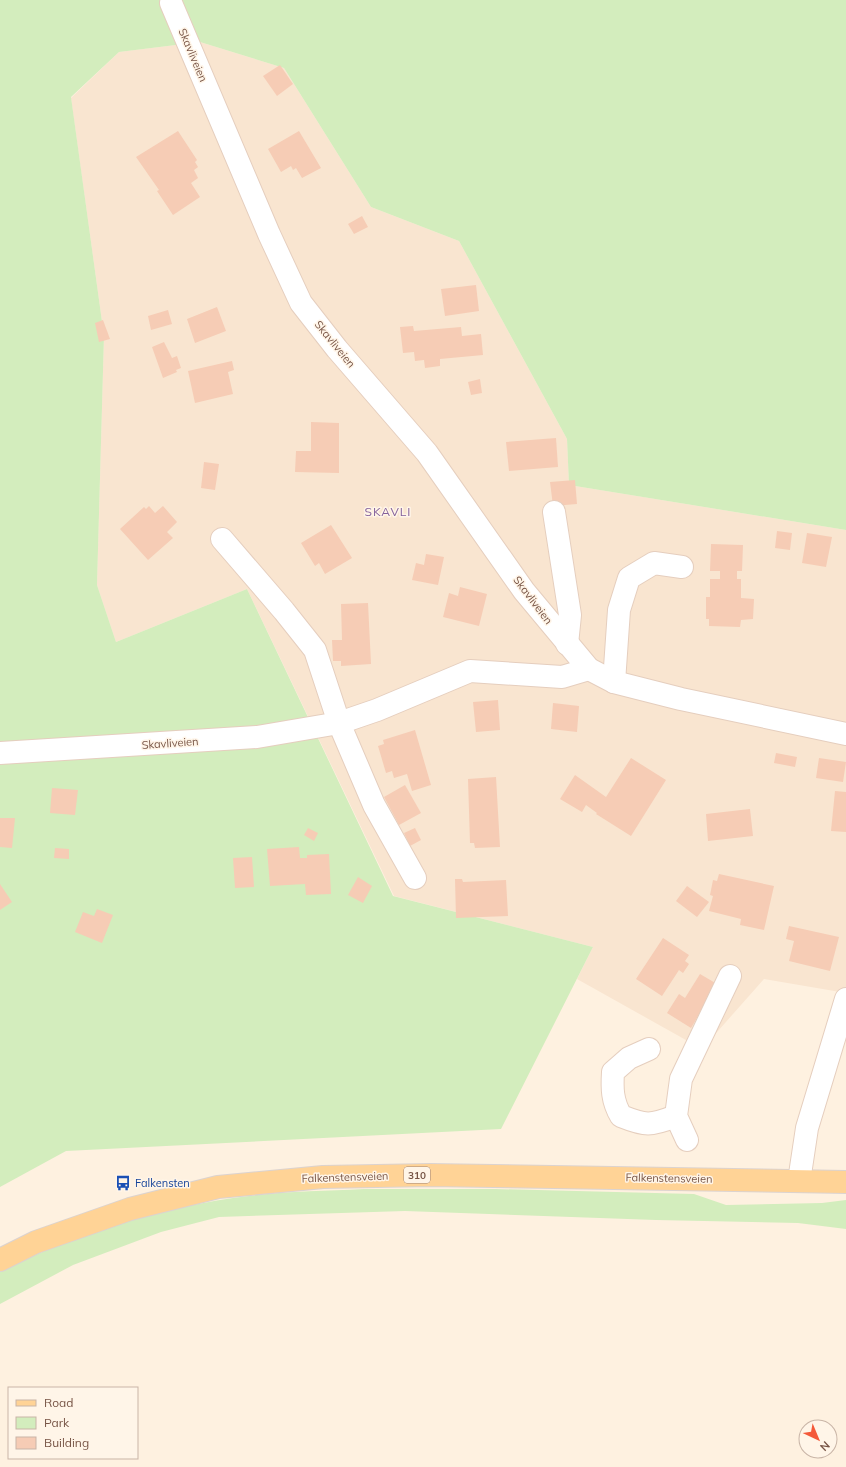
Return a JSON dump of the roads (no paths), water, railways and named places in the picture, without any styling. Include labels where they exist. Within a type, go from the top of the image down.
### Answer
[{"type":"main road","name":"Falkenstensveien","points":[[0,1260],[36,1242],[130,1209],[218,1187],[323,1177],[430,1175],[846,1182]]},
{"type":"street","name":"Skavliveien","points":[[171,4],[269,234],[301,303],[337,348],[427,453],[524,591],[589,669],[614,682],[681,699],[846,734]]},
{"type":"street","name":"Skavliveien","points":[[554,512],[570,615],[567,644]]},
{"type":"street","points":[[222,539],[284,611],[315,650],[339,723],[374,805],[415,878]]},
{"type":"street","points":[[614,682],[619,610],[629,578],[654,563],[682,567]]},
{"type":"street","name":"Skavliveien","points":[[0,753],[257,737],[339,723],[377,710],[470,671],[562,677],[589,669]]},
{"type":"street","points":[[687,1140],[676,1116],[681,1080],[730,976]]},
{"type":"street","points":[[799,1181],[807,1128],[846,999]]},
{"type":"street","points":[[649,1049],[629,1058],[613,1072],[612,1090],[616,1107],[621,1116],[644,1124],[656,1124],[676,1116]]},
{"type":"place","name":"Falkensten","points":[[123,1183]]},
{"type":"district","name":"SKAVLI","points":[[388,512]]}]
